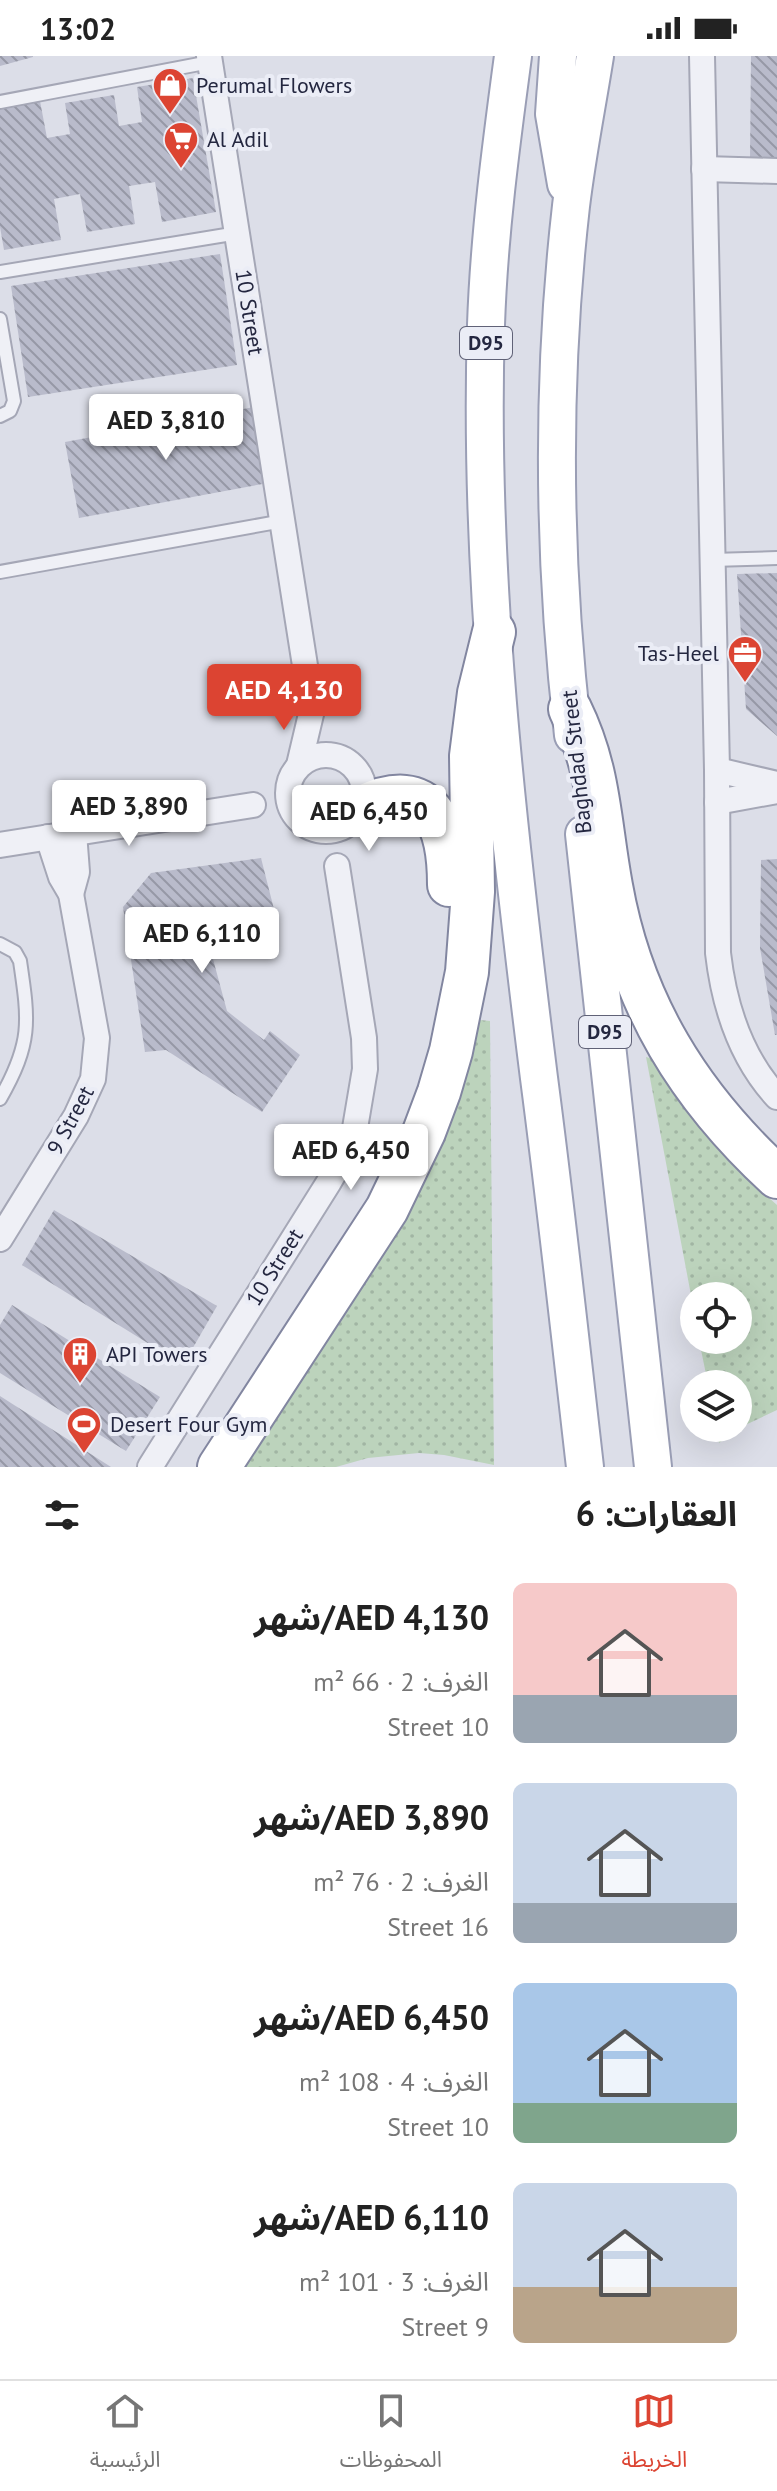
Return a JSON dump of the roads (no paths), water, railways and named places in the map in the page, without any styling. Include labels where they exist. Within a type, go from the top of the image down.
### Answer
[{"type":"highway","points":[[219,1467],[387,1209],[424,1132],[451,1051],[467,972],[471,932],[470,788],[474,725],[485,662],[494,632]]},
{"type":"highway","points":[[570,709],[591,759],[602,812],[611,887],[630,961],[643,997],[688,1080],[717,1116],[777,1177]]},
{"type":"highway","points":[[339,1280],[400,1142],[431,1040],[449,893],[447,843],[440,822],[425,805],[405,795],[383,797],[356,815]]},
{"type":"main road","name":"D95","points":[[513,56],[497,170],[486,324],[485,478],[513,871],[585,1467]]},
{"type":"main road","points":[[558,56],[554,114],[571,205]]},
{"type":"main road","name":"Baghdad Street","points":[[595,56],[571,205],[560,330],[556,456],[560,583],[570,709],[653,1467]]},
{"type":"street","points":[[702,56],[718,953],[721,980],[731,1017],[746,1053],[777,1097]]},
{"type":"street","name":"10 Street","points":[[210,59],[312,710]]},
{"type":"street","points":[[704,169],[777,171]]},
{"type":"street","points":[[312,710],[355,767],[364,786],[337,866],[306,825],[294,815],[288,798],[312,710]]},
{"type":"street","points":[[253,805],[317,755],[347,760]]},
{"type":"street","points":[[717,770],[777,784]]},
{"type":"street","points":[[717,802],[777,791]]},
{"type":"street","points":[[0,845],[253,805],[306,825],[332,831],[356,815]]},
{"type":"street","points":[[71,894],[77,872],[74,833]]},
{"type":"street","points":[[48,837],[61,877],[71,894]]},
{"type":"street","name":"10 Street","points":[[150,1467],[329,1182],[355,1128],[365,1069],[364,1038],[337,866]]},
{"type":"street","name":"9 Street","points":[[0,1239],[76,1116],[93,1079],[97,1038],[71,894]]},
{"type":"lane","points":[[0,102],[210,59]]},
{"type":"lane","points":[[0,272],[238,233]]},
{"type":"lane","points":[[0,319],[14,401],[10,411],[0,416]]},
{"type":"lane","points":[[0,572],[283,521]]},
{"type":"lane","points":[[712,563],[777,561]]},
{"type":"lane","points":[[0,944],[15,952],[20,961],[27,1031],[11,1079],[0,1099]]},
{"type":"place","name":"Perumal Flowers","points":[[170,116]]},
{"type":"place","name":"Al Adil","points":[[181,170]]},
{"type":"place","name":"Tas-Heel","points":[[745,684]]},
{"type":"place","name":"API Towers","points":[[80,1385]]},
{"type":"place","name":"Desert Four Gym","points":[[84,1455]]}]
